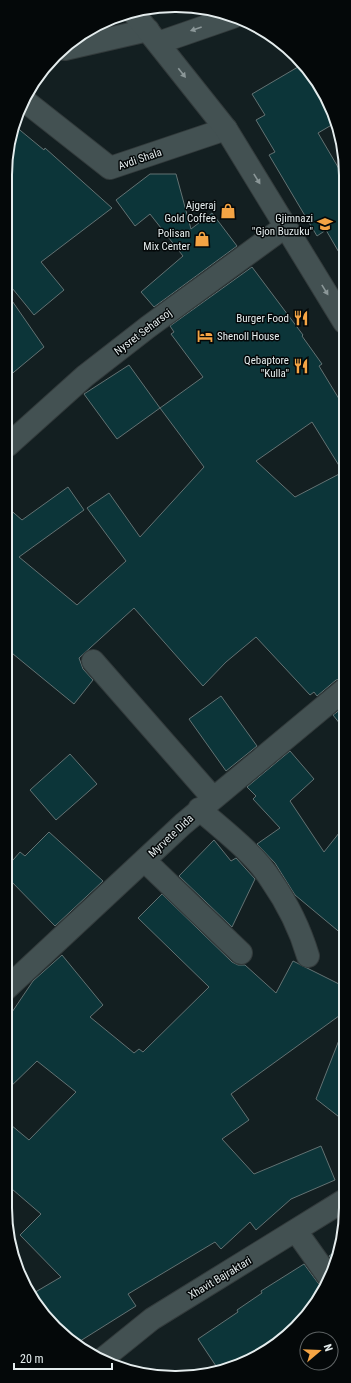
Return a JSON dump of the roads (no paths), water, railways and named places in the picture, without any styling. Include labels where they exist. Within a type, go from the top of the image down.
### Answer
[{"type":"street","points":[[137,17],[226,130],[339,314]]},
{"type":"street","points":[[74,48],[153,36],[223,19]]},
{"type":"street","name":"Avdi Shala","points":[[29,104],[110,168],[226,130]]},
{"type":"street","name":"Nysret Seharsoj","points":[[12,442],[85,376],[148,327],[286,226]]},
{"type":"street","points":[[93,661],[206,804],[271,879],[300,931],[308,956]]},
{"type":"street","name":"Myrvete Dida","points":[[12,983],[206,804],[339,694]]},
{"type":"street","points":[[145,861],[241,953]]},
{"type":"street","name":"Xhavit Bajraktari","points":[[106,1356],[152,1319],[339,1204]]},
{"type":"street","points":[[296,1231],[326,1273]]},
{"type":"place","name":"Ajgeraj Gold Coffee","points":[[228,211]]},
{"type":"place","name":"Gjimnazi \"Gjon Buzuku\"","points":[[325,224]]},
{"type":"place","name":"Polisan Mix Center","points":[[202,239]]},
{"type":"place","name":"Burger Food","points":[[301,318]]},
{"type":"place","name":"Shenoll House","points":[[205,336]]},
{"type":"place","name":"Qebaptore \"Kulla\"","points":[[301,366]]}]
